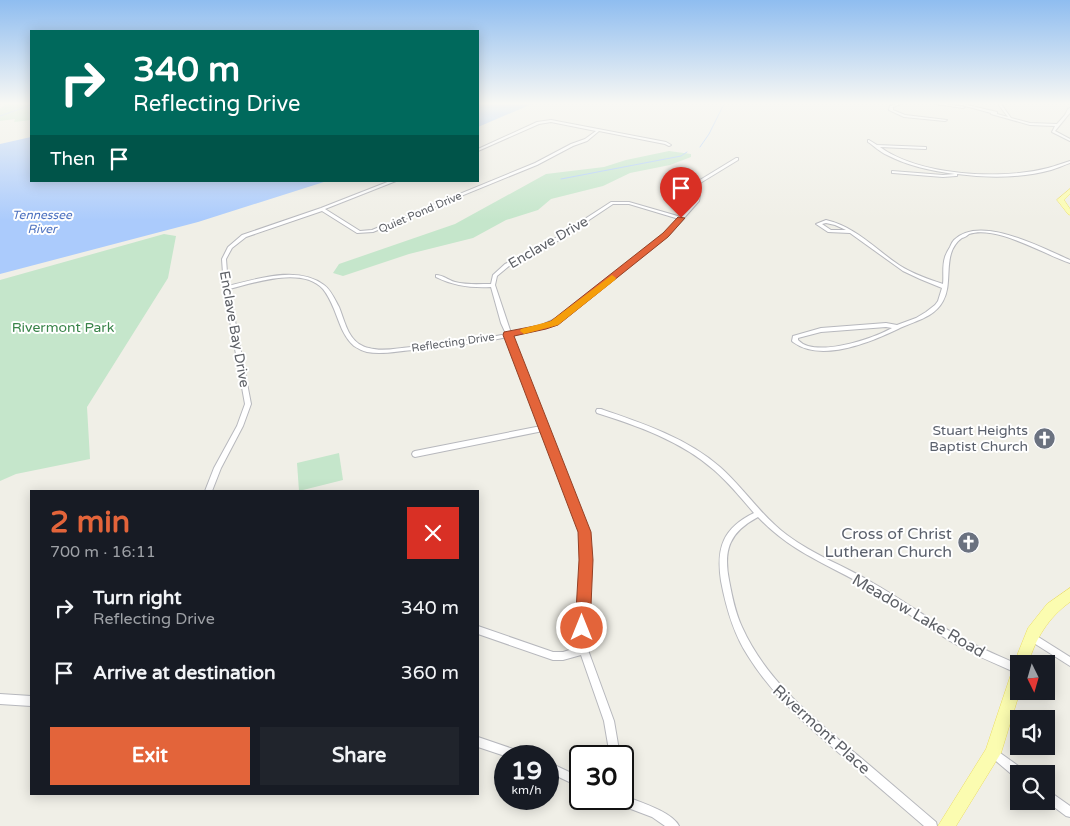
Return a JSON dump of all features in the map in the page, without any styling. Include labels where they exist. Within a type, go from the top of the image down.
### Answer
[{"type":"main road","points":[[1070,191],[1060,200],[1070,213]]},
{"type":"main road","points":[[1024,655],[1030,636],[1043,617],[1057,603],[1070,594]]},
{"type":"main road","points":[[946,826],[993,753],[1010,699]]},
{"type":"street","points":[[479,150],[495,143]]},
{"type":"street","name":"Quiet Pond Drive","points":[[322,209],[359,232],[373,231],[536,164],[579,143]]},
{"type":"street","points":[[664,143],[669,145]]},
{"type":"street","points":[[871,143],[892,156],[918,166],[957,175],[1014,174],[1061,166],[1070,162]]},
{"type":"street","points":[[875,146],[925,148]]},
{"type":"street","name":"Reflecting Drive","points":[[226,288],[280,278],[313,280],[326,289],[353,342],[362,349],[369,351],[385,351],[508,335],[543,327],[554,323],[666,235],[697,201],[698,195],[694,187],[696,184],[737,159]]},
{"type":"street","points":[[893,172],[950,177],[957,175]]},
{"type":"street","name":"Enclave Bay Drive","points":[[209,490],[214,473],[245,416],[248,404],[226,288],[224,259],[226,253],[236,241],[259,230],[322,209],[391,182]]},
{"type":"street","name":"Enclave Drive","points":[[493,285],[496,276],[507,265],[562,237],[612,203],[629,203],[681,218]]},
{"type":"street","points":[[851,232],[830,231],[818,224],[827,221],[851,232],[865,240],[901,269],[945,287]]},
{"type":"street","points":[[897,327],[886,325],[854,326],[822,330],[795,337],[795,341],[809,348],[853,344],[923,317],[939,305],[945,287],[950,250],[964,234],[982,231],[1004,234],[1070,262]]},
{"type":"street","points":[[438,276],[462,286],[493,285],[508,335],[585,532],[586,560],[582,617],[584,650],[609,721],[613,745]]},
{"type":"street","name":"Meadow Lake Road","points":[[599,411],[654,433],[701,456],[739,490],[758,514],[782,536],[801,549],[870,585],[965,644],[1010,666]]},
{"type":"street","points":[[415,454],[544,428]]},
{"type":"street","name":"Rivermont Place","points":[[758,514],[737,526],[730,534],[726,543],[724,568],[726,593],[732,614],[752,656],[763,673],[792,706],[932,826]]},
{"type":"street","points":[[479,630],[553,656],[563,656],[584,650]]},
{"type":"street","points":[[1030,636],[1070,662]]},
{"type":"street","points":[[0,699],[30,701]]},
{"type":"street","points":[[479,742],[494,747]]},
{"type":"street","points":[[993,753],[1010,766]]},
{"type":"street","points":[[1055,801],[1070,812]]},
{"type":"street","points":[[634,805],[654,813],[674,826]]},
{"type":"green space","points":[[669,151],[691,154],[691,157],[670,165],[630,173],[603,186],[551,199],[538,210],[506,220],[473,238],[409,254],[343,276],[333,273],[339,264],[455,224],[546,174],[604,167],[626,160]]},
{"type":"green space","name":"Rivermont Park","points":[[164,234],[176,236],[168,278],[87,407],[90,459],[16,474],[0,481],[0,280]]},
{"type":"green space","points":[[339,453],[343,480],[299,490],[297,463]]},
{"type":"water","name":"Tennessee River","points":[[30,143],[30,182],[324,182],[198,222],[0,274],[0,144]]},
{"type":"waterway","points":[[700,147],[703,143]]},
{"type":"waterway","points":[[561,179],[681,156],[687,152]]},
{"type":"slow traffic","points":[[524,331],[554,323],[612,278]]},
{"type":"place","name":"Stuart Heights Baptist Church","points":[[1044,438]]},
{"type":"place","name":"Cross of Christ Lutheran Church","points":[[968,542]]},
{"type":"route","points":[[582,628],[586,560],[585,532],[508,335],[554,323],[666,235],[681,218]]}]
